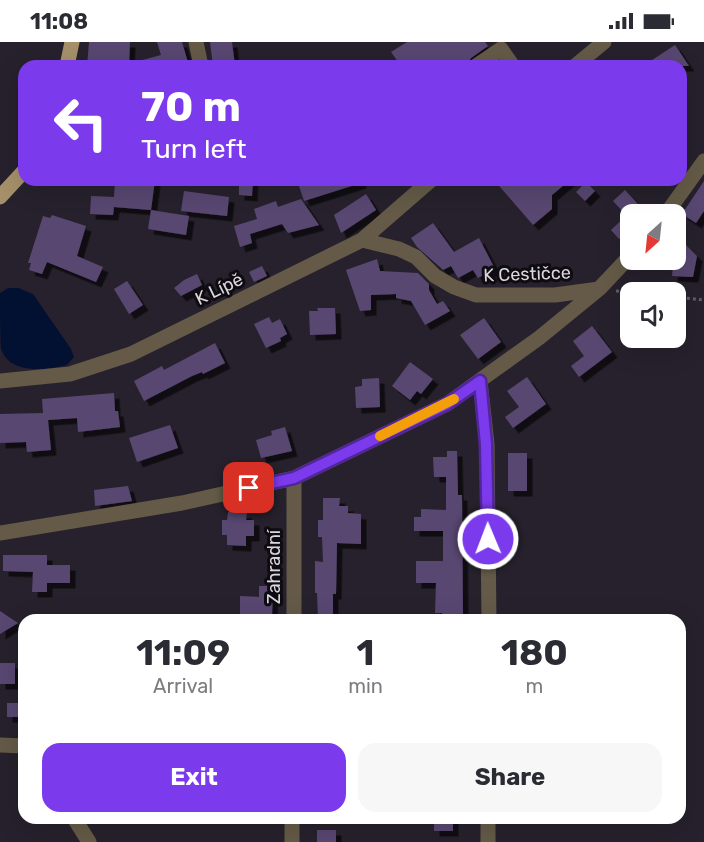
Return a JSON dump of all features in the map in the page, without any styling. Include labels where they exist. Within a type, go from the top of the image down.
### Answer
[{"type":"main road","points":[[68,60],[72,42]]},
{"type":"main road","points":[[0,197],[18,178]]},
{"type":"street","points":[[196,42],[200,60]]},
{"type":"street","points":[[582,60],[604,42]]},
{"type":"street","points":[[483,60],[502,45],[510,60]]},
{"type":"street","points":[[687,185],[704,161]]},
{"type":"street","name":"K Lípě","points":[[0,381],[70,374],[130,354],[362,240],[424,186]]},
{"type":"street","points":[[673,204],[686,186]]},
{"type":"street","name":"K Cestičce","points":[[362,240],[399,249],[416,257],[435,276],[454,287],[476,295],[555,294],[600,289]]},
{"type":"street","points":[[0,533],[182,503],[294,478],[447,404],[600,289],[620,267]]},
{"type":"street","points":[[480,381],[486,444],[489,614]]},
{"type":"street","name":"Zahradní","points":[[294,478],[294,614]]},
{"type":"street","points":[[0,745],[18,746]]},
{"type":"street","points":[[78,824],[89,842]]},
{"type":"street","points":[[292,824],[292,842]]},
{"type":"street","points":[[488,824],[488,842]]},
{"type":"path","points":[[686,298],[704,300]]},
{"type":"water","points":[[8,288],[18,288],[33,294],[71,349],[74,357],[67,365],[29,369],[12,363],[6,357],[1,349],[0,293]]},
{"type":"building","points":[[89,42],[130,42],[129,60],[88,60]]},
{"type":"building","points":[[157,42],[182,42],[187,60],[142,60],[161,55]]},
{"type":"building","points":[[210,42],[232,42],[234,60],[212,60]]},
{"type":"building","points":[[407,42],[485,42],[488,46],[470,60],[397,60],[391,52]]},
{"type":"building","points":[[675,45],[685,60],[652,60]]},
{"type":"building","points":[[704,181],[704,211],[696,223],[686,217],[686,208]]},
{"type":"building","points":[[115,186],[154,186],[151,210],[114,207],[113,215],[90,214],[91,196],[114,197]]},
{"type":"building","points":[[239,186],[253,186],[252,196],[239,195]]},
{"type":"building","points":[[299,186],[352,186],[304,201]]},
{"type":"building","points":[[499,186],[563,186],[552,195],[552,209],[533,225]]},
{"type":"building","points":[[582,186],[590,186],[595,191],[585,201],[576,192]]},
{"type":"building","points":[[625,190],[638,204],[620,204],[620,209],[613,201]]},
{"type":"building","points":[[184,191],[229,197],[227,216],[181,211]]},
{"type":"building","points":[[366,194],[376,210],[341,233],[334,215]]},
{"type":"building","points":[[301,199],[319,225],[288,233],[282,224],[250,234],[252,243],[240,247],[234,226],[257,219],[254,209],[276,201],[278,207]]},
{"type":"building","points":[[151,210],[189,216],[186,235],[148,229]]},
{"type":"building","points":[[52,215],[86,226],[77,256],[103,267],[96,282],[47,262],[42,274],[29,270],[31,263],[28,263],[43,216],[50,218]]},
{"type":"building","points":[[620,222],[620,238],[611,230]]},
{"type":"building","points":[[433,223],[454,252],[479,238],[495,269],[478,278],[473,270],[458,278],[451,266],[443,270],[417,247],[411,238]]},
{"type":"building","points":[[686,245],[697,256],[693,277],[672,276],[673,270],[686,270]]},
{"type":"building","points":[[377,259],[380,271],[418,273],[429,284],[429,290],[437,304],[443,301],[450,311],[425,325],[411,301],[396,298],[396,294],[371,295],[371,310],[360,311],[346,270]]},
{"type":"building","points":[[262,266],[267,276],[254,282],[249,272]]},
{"type":"building","points":[[197,274],[202,285],[181,296],[174,288]]},
{"type":"building","points":[[127,281],[143,305],[129,314],[114,289]]},
{"type":"building","points":[[317,308],[335,308],[336,334],[310,335],[309,311],[318,311]]},
{"type":"building","points":[[269,317],[272,323],[280,319],[287,334],[280,338],[281,341],[266,348],[254,324]]},
{"type":"building","points":[[484,318],[501,342],[478,359],[460,335]]},
{"type":"building","points":[[592,326],[612,352],[579,377],[571,366],[584,356],[573,341]]},
{"type":"building","points":[[215,343],[225,363],[203,374],[202,372],[192,376],[144,401],[134,381],[162,366],[164,370]]},
{"type":"building","points":[[410,362],[433,379],[421,394],[417,391],[410,400],[392,386]]},
{"type":"building","points":[[527,377],[546,404],[513,428],[505,417],[519,407],[507,391]]},
{"type":"building","points":[[379,378],[380,407],[356,408],[355,387],[362,386],[362,379]]},
{"type":"building","points":[[114,393],[115,411],[118,411],[120,427],[78,432],[77,418],[48,420],[51,450],[27,452],[26,442],[0,443],[0,414],[43,413],[42,399]]},
{"type":"building","points":[[170,425],[178,448],[137,462],[129,438]]},
{"type":"building","points":[[285,427],[292,451],[261,458],[256,440],[272,435],[271,431]]},
{"type":"building","points":[[447,451],[457,451],[458,495],[462,495],[463,614],[435,613],[436,583],[416,583],[416,561],[443,561],[443,531],[414,531],[414,517],[421,517],[421,509],[446,510],[446,477],[434,477],[433,457],[447,457]]},
{"type":"building","points":[[508,453],[527,453],[527,491],[508,491]]},
{"type":"building","points":[[128,486],[132,501],[95,506],[94,490]]},
{"type":"building","points":[[323,498],[340,498],[339,506],[348,506],[348,513],[361,514],[361,544],[337,543],[336,594],[333,594],[333,614],[318,614],[317,593],[315,593],[315,561],[323,562],[322,537],[318,537],[318,520],[323,520]]},
{"type":"building","points":[[228,512],[247,513],[246,520],[254,520],[254,536],[246,536],[246,546],[227,545],[227,535],[222,535],[222,520],[227,520]]},
{"type":"building","points":[[3,555],[47,555],[47,565],[70,565],[70,583],[47,583],[47,592],[32,592],[33,572],[3,571]]},
{"type":"building","points":[[259,586],[273,586],[272,614],[240,614],[240,596],[259,597]]},
{"type":"building","points":[[0,611],[18,623],[0,634]]},
{"type":"building","points":[[0,663],[15,663],[15,684],[0,684]]},
{"type":"building","points":[[7,703],[18,703],[18,717],[7,717]]},
{"type":"building","points":[[434,824],[453,824],[453,831],[434,831]]},
{"type":"building","points":[[317,830],[336,830],[336,842],[317,842]]},
{"type":"slow traffic","points":[[380,436],[454,399]]},
{"type":"route","points":[[249,488],[294,478],[447,404],[480,381],[486,444],[488,539]]}]
